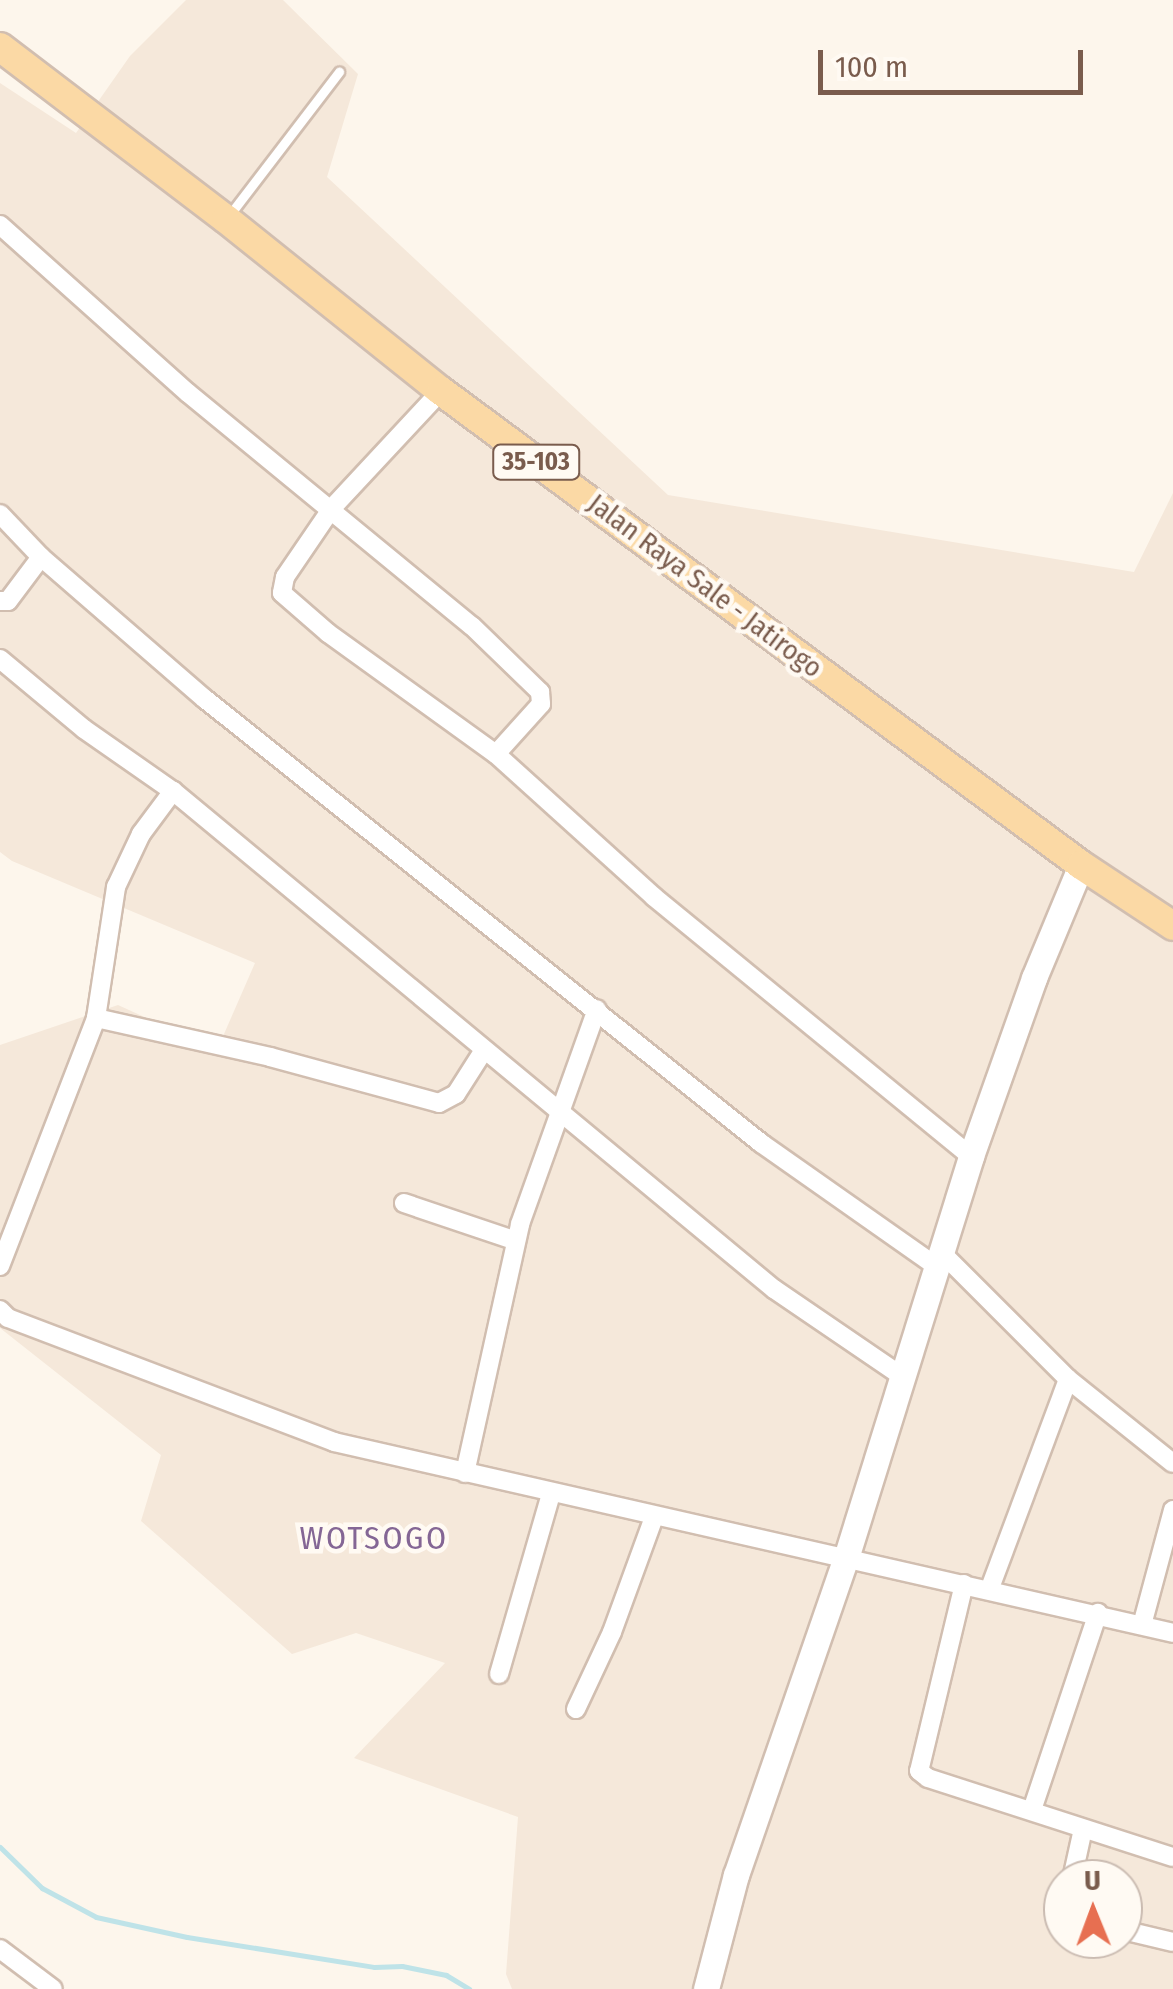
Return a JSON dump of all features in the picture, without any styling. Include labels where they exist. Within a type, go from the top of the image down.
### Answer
[{"type":"main road","name":"Jalan Raya Sale - Jatirogo","points":[[0,48],[226,219],[442,392],[1081,864]]},
{"type":"main road","name":"35-103","points":[[1081,864],[1173,926]]},
{"type":"main road","points":[[706,1989],[736,1875],[846,1558],[971,1156],[1034,978],[1081,864]]},
{"type":"street","points":[[0,225],[188,393],[472,626],[540,692],[540,704],[496,754]]},
{"type":"street","points":[[442,392],[332,508],[285,577],[282,593],[328,633],[496,754],[654,897],[971,1156]]},
{"type":"street","points":[[0,514],[40,556],[206,699],[761,1144],[941,1261],[1068,1379],[1173,1463]]},
{"type":"street","points":[[0,601],[8,600],[40,556]]},
{"type":"street","points":[[0,658],[84,728],[173,791],[774,1288],[903,1377]]},
{"type":"street","points":[[0,1266],[96,1018],[116,887],[141,834],[173,791]]},
{"type":"street","points":[[465,1473],[516,1241],[558,1110],[597,1009]]},
{"type":"street","points":[[96,1018],[270,1057],[439,1103],[456,1094],[484,1050]]},
{"type":"street","points":[[404,1204],[516,1241]]},
{"type":"street","points":[[0,1310],[8,1318],[334,1442],[654,1517],[990,1588],[1173,1633]]},
{"type":"street","points":[[990,1588],[1068,1379]]},
{"type":"street","points":[[498,1674],[552,1494]]},
{"type":"street","points":[[1142,1625],[1173,1510]]},
{"type":"street","points":[[576,1710],[654,1517]]},
{"type":"street","points":[[964,1584],[919,1770],[928,1778],[1173,1857]]},
{"type":"street","points":[[1032,1810],[1098,1613]]},
{"type":"street","points":[[1076,1859],[1083,1829]]},
{"type":"street","points":[[1143,1935],[1173,1942]]},
{"type":"street","points":[[0,1948],[53,1989]]},
{"type":"lane","points":[[226,219],[338,72]]},
{"type":"shaded area","points":[[186,0],[283,0],[358,74],[327,177],[668,495],[1134,572],[1173,493],[1173,1989],[512,1989],[506,1974],[518,1817],[354,1758],[445,1663],[356,1633],[292,1654],[141,1521],[161,1455],[0,1328],[0,1045],[118,1005],[217,1050],[255,963],[12,861],[0,852],[0,83],[76,133],[130,56]]},
{"type":"waterway","points":[[0,1847],[42,1888],[96,1917],[187,1937],[374,1967],[402,1966],[446,1975],[469,1989]]},
{"type":"district","name":"WOTSOGO","points":[[374,1538]]}]
